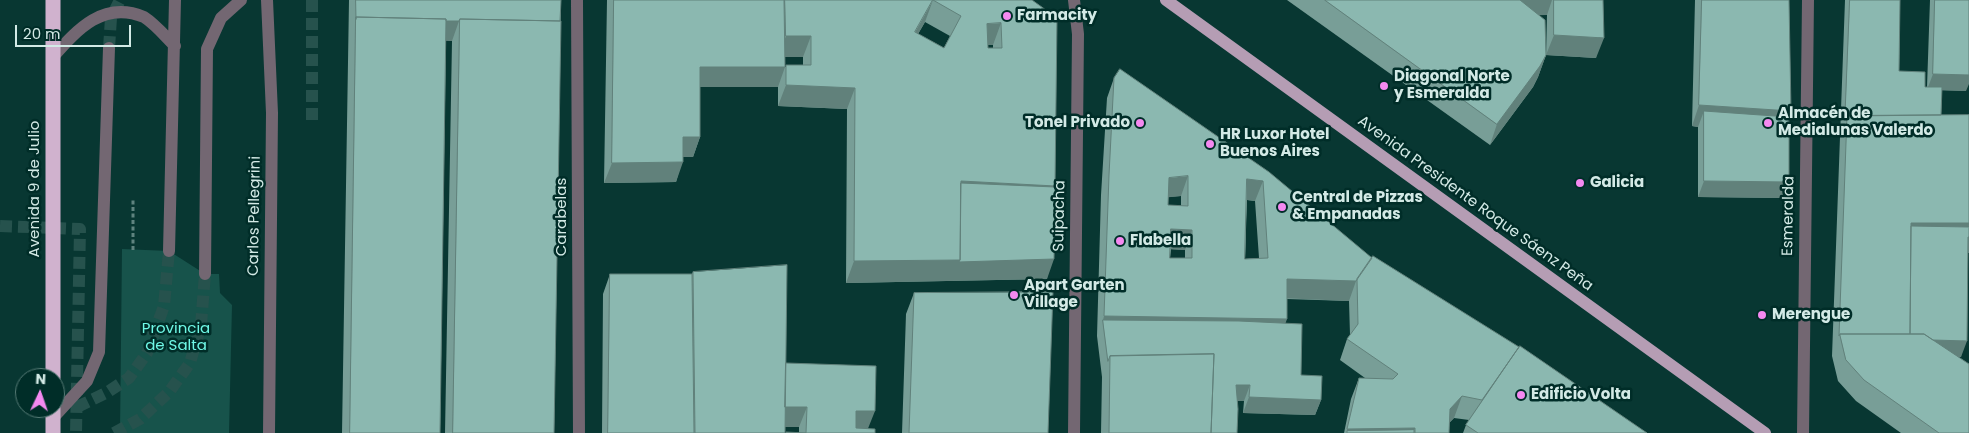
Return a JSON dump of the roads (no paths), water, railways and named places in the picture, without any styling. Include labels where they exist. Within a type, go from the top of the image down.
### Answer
[{"type":"highway","name":"Avenida 9 de Julio","points":[[53,0],[53,368]]},
{"type":"main road","name":"Avenida Presidente Roque Sáenz Peña","points":[[1166,0],[1765,433]]},
{"type":"street","points":[[169,251],[175,0]]},
{"type":"street","points":[[205,274],[207,49],[221,18],[242,0]]},
{"type":"street","name":"Carlos Pellegrini","points":[[267,0],[272,112],[269,433]]},
{"type":"street","name":"Carabelas","points":[[577,0],[579,433]]},
{"type":"street","name":"Suipacha","points":[[1074,0],[1078,34],[1074,433]]},
{"type":"street","name":"Esmeralda","points":[[1803,433],[1808,0]]},
{"type":"street","points":[[53,57],[82,24],[94,15],[106,10],[134,11],[146,18],[175,46]]},
{"type":"street","points":[[53,420],[87,381],[99,352],[109,48]]},
{"type":"tunnel","points":[[109,48],[111,18],[120,0]]},
{"type":"tunnel","points":[[312,0],[312,120]]},
{"type":"tunnel","points":[[0,226],[80,229],[76,433]]},
{"type":"tunnel","points":[[77,407],[106,393],[129,378],[147,353],[164,306],[169,251]]},
{"type":"tunnel","points":[[114,433],[140,419],[169,392],[190,363],[201,325],[205,274]]},
{"type":"place","name":"Farmacity","points":[[1007,16]]},
{"type":"place","name":"Diagonal Norte y Esmeralda","points":[[1384,86]]},
{"type":"place","name":"Tonel Privado","points":[[1140,123]]},
{"type":"place","name":"Almacén de Medialunas Valerdo","points":[[1768,123]]},
{"type":"place","name":"HR Luxor Hotel Buenos Aires","points":[[1210,144]]},
{"type":"place","name":"Galicia","points":[[1580,183]]},
{"type":"place","name":"Central de Pizzas & Empanadas","points":[[1282,207]]},
{"type":"place","name":"Flabella","points":[[1120,241]]},
{"type":"place","name":"Apart Garten Village","points":[[1014,295]]},
{"type":"place","name":"Merengue","points":[[1762,315]]},
{"type":"place","name":"Edificio Volta","points":[[1521,395]]},
{"type":"park label","name":"Provincia de Salta","points":[[176,338]]}]
